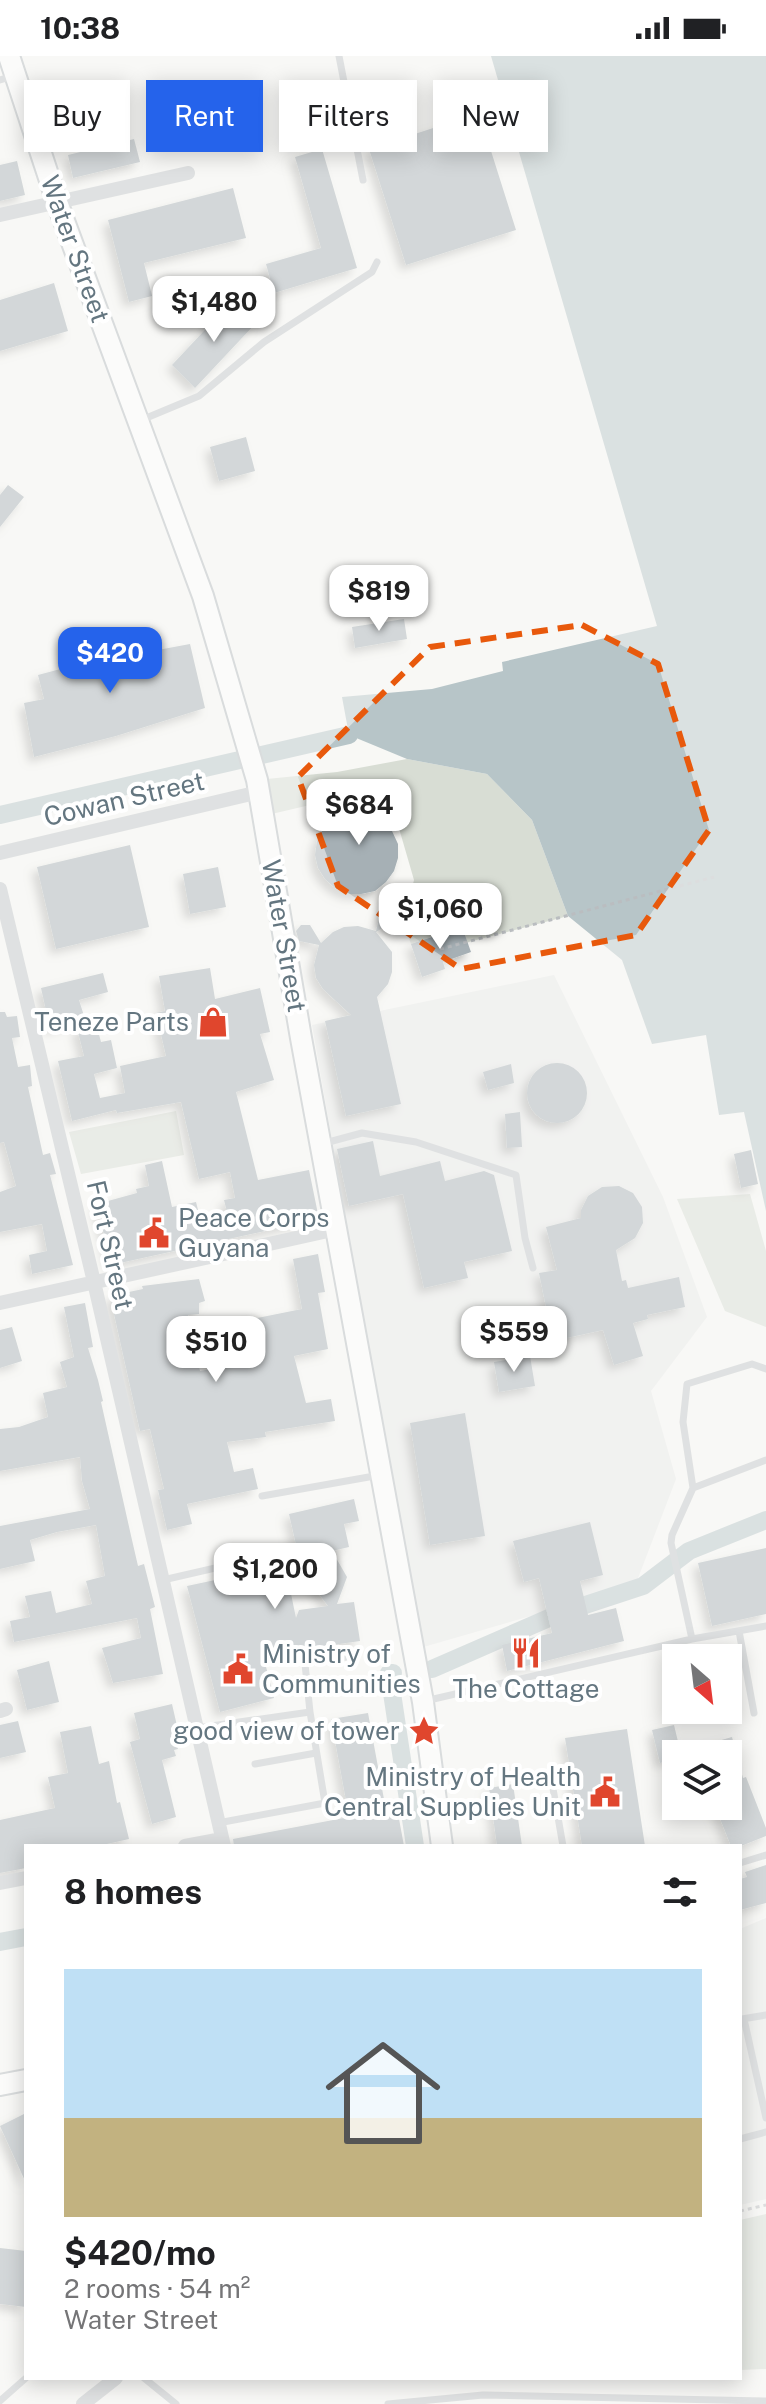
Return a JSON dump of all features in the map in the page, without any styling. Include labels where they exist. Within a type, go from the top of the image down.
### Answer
[{"type":"street","name":"Water Street","points":[[8,70],[203,596],[258,786],[423,1702],[442,1844]]},
{"type":"street","points":[[0,215],[188,173]]},
{"type":"street","name":"Cowan Street","points":[[0,853],[258,786]]},
{"type":"street","name":"Fort Street","points":[[0,889],[223,1842]]},
{"type":"street","points":[[0,1303],[337,1229]]},
{"type":"street","points":[[0,1883],[24,1878]]},
{"type":"street","points":[[0,2085],[24,2080]]},
{"type":"street","points":[[83,2404],[113,2380]]},
{"type":"lane","points":[[339,56],[363,180]]},
{"type":"lane","points":[[137,422],[199,396],[264,342],[372,272],[377,262]]},
{"type":"lane","points":[[321,1144],[362,1133],[416,1142],[516,1175],[525,1238],[533,1268]]},
{"type":"lane","points":[[692,1639],[671,1543],[693,1488],[683,1422],[687,1384],[752,1364],[766,1369]]},
{"type":"lane","points":[[693,1488],[766,1460]]},
{"type":"lane","points":[[262,1496],[382,1474]]},
{"type":"lane","points":[[163,1580],[276,1554]]},
{"type":"lane","points":[[423,1702],[692,1639],[766,1626]]},
{"type":"lane","points":[[739,1631],[754,1713]]},
{"type":"lane","points":[[218,1823],[325,1803],[305,1664],[346,1657]]},
{"type":"lane","points":[[197,1728],[310,1712]]},
{"type":"lane","points":[[255,1764],[316,1753]]},
{"type":"lane","points":[[551,1777],[563,1844]]},
{"type":"lane","points":[[742,1862],[766,1855]]},
{"type":"lane","points":[[766,2015],[742,2019],[766,2118]]},
{"type":"lane","points":[[742,2138],[766,2132]]},
{"type":"lane","points":[[0,2401],[24,2380]]},
{"type":"lane","points":[[146,2380],[176,2404]]},
{"type":"lane","points":[[388,2404],[483,2395],[766,2401]]},
{"type":"path","points":[[440,949],[714,877]]},
{"type":"path","points":[[742,2211],[766,2205]]},
{"type":"highlighted area","points":[[582,625],[658,664],[709,830],[636,935],[461,969],[338,886],[298,777],[430,647]]},
{"type":"shaded area","points":[[491,56],[766,56],[766,1211],[744,1112],[719,1115],[706,1035],[652,1044],[622,960],[568,916],[532,820],[487,774],[407,759],[349,735],[342,697],[432,689],[503,671],[502,662],[657,626],[519,152],[548,152],[548,80],[498,80]]},
{"type":"shaded area","points":[[407,759],[487,774],[532,820],[568,916],[465,943],[462,927],[411,944],[403,922],[414,880],[387,787],[263,816],[257,780],[337,772]]},
{"type":"shaded area","points":[[554,975],[663,1197],[707,1317],[651,1391],[676,1479],[635,1586],[420,1648],[312,1025]]},
{"type":"shaded area","points":[[176,1111],[184,1155],[81,1174],[69,1132]]},
{"type":"shaded area","points":[[750,1194],[766,1251],[766,1327],[725,1311],[677,1199]]},
{"type":"shaded area","points":[[766,1918],[766,2199],[742,2205],[742,1928]]},
{"type":"shaded area","points":[[766,2214],[766,2369],[742,2370],[742,2220]]},
{"type":"building","points":[[433,128],[433,152],[491,152],[516,230],[406,265],[370,152],[417,152],[417,133]]},
{"type":"building","points":[[134,139],[140,162],[73,178],[68,155],[130,152],[130,140]]},
{"type":"building","points":[[323,152],[357,268],[274,293],[266,264],[321,248],[295,157]]},
{"type":"building","points":[[17,161],[25,195],[0,201],[0,165]]},
{"type":"building","points":[[233,188],[246,238],[144,263],[152,296],[129,302],[108,220]]},
{"type":"building","points":[[54,283],[68,331],[0,351],[0,300]]},
{"type":"building","points":[[232,301],[256,323],[195,388],[172,365]]},
{"type":"building","points":[[246,437],[255,471],[219,481],[210,447]]},
{"type":"building","points":[[8,485],[24,497],[0,527],[0,495]]},
{"type":"building","points":[[404,619],[407,639],[355,648],[352,627]]},
{"type":"building","points":[[91,634],[99,661],[190,644],[205,708],[116,736],[34,757],[24,703],[44,699],[38,675],[68,667],[61,642]]},
{"type":"building","points":[[387,787],[394,813],[380,816],[398,844],[394,871],[375,891],[348,894],[335,888],[318,868],[315,855],[317,841],[323,829],[333,820],[344,814],[365,811],[361,793]]},
{"type":"building","points":[[130,845],[149,927],[56,949],[37,867]]},
{"type":"building","points":[[218,867],[226,907],[190,914],[183,874]]},
{"type":"building","points":[[381,911],[389,912],[392,917],[391,923],[376,932],[392,952],[392,972],[388,984],[377,997],[401,1104],[346,1116],[325,1021],[351,1015],[323,989],[316,978],[314,965],[319,945],[299,941],[296,931],[301,925],[310,925],[321,943],[344,927],[358,926],[376,931]]},
{"type":"building","points":[[462,927],[471,952],[443,962],[445,969],[422,977],[411,944]]},
{"type":"building","points":[[210,968],[215,999],[260,988],[270,1032],[260,1034],[274,1080],[236,1092],[258,1180],[309,1170],[319,1219],[111,1265],[97,1204],[137,1193],[136,1189],[149,1186],[145,1165],[162,1161],[172,1207],[196,1202],[200,1218],[227,1212],[224,1200],[235,1198],[230,1172],[199,1179],[181,1102],[117,1113],[116,1110],[72,1121],[58,1061],[84,1056],[77,1028],[96,1023],[101,1042],[111,1040],[117,1068],[94,1074],[100,1098],[125,1093],[120,1066],[166,1056],[156,1013],[165,1011],[159,976]]},
{"type":"building","points":[[103,973],[108,992],[79,1000],[85,1019],[50,1029],[41,988]]},
{"type":"building","points":[[0,1012],[5,1012],[7,1017],[17,1016],[20,1037],[12,1038],[18,1067],[30,1065],[32,1086],[28,1087],[43,1155],[50,1153],[56,1174],[50,1175],[73,1265],[32,1274],[29,1255],[47,1251],[42,1224],[0,1232],[0,1192],[16,1186],[4,1142],[0,1143]]},
{"type":"building","points":[[557,1063],[568,1065],[578,1072],[585,1082],[585,1104],[578,1114],[568,1121],[557,1123],[546,1121],[536,1114],[529,1104],[527,1093],[529,1082],[536,1072],[546,1065]]},
{"type":"building","points":[[511,1064],[514,1083],[488,1090],[483,1072]]},
{"type":"building","points":[[520,1112],[522,1147],[507,1148],[505,1114]]},
{"type":"building","points":[[373,1141],[380,1176],[440,1161],[445,1181],[484,1171],[494,1175],[512,1251],[464,1262],[468,1278],[424,1288],[403,1194],[349,1206],[337,1149]]},
{"type":"building","points":[[751,1150],[758,1184],[741,1188],[734,1154]]},
{"type":"building","points":[[619,1186],[633,1193],[642,1207],[643,1223],[635,1238],[616,1250],[622,1281],[626,1280],[628,1288],[679,1277],[685,1307],[647,1315],[648,1319],[633,1323],[643,1356],[614,1365],[603,1330],[553,1341],[539,1273],[557,1270],[546,1227],[581,1218],[581,1210],[588,1196],[602,1187]]},
{"type":"building","points":[[318,1254],[325,1292],[318,1293],[328,1349],[294,1356],[306,1403],[331,1399],[335,1421],[265,1432],[266,1437],[227,1442],[234,1472],[253,1468],[258,1489],[187,1504],[192,1524],[167,1530],[158,1490],[164,1489],[150,1429],[140,1431],[110,1296],[143,1289],[142,1286],[199,1279],[205,1301],[199,1303],[199,1314],[188,1315],[200,1371],[227,1366],[218,1326],[302,1309],[293,1259]]},
{"type":"building","points":[[85,1303],[93,1347],[88,1348],[103,1401],[138,1566],[144,1564],[155,1607],[150,1609],[163,1674],[113,1683],[102,1648],[141,1638],[137,1618],[14,1642],[10,1621],[30,1617],[25,1596],[51,1591],[56,1613],[92,1604],[86,1581],[105,1576],[96,1525],[30,1540],[35,1561],[0,1569],[0,1526],[90,1509],[82,1481],[80,1457],[0,1471],[0,1429],[19,1427],[48,1417],[43,1393],[67,1387],[60,1362],[74,1357],[64,1307]]},
{"type":"building","points":[[12,1327],[22,1361],[0,1368],[0,1330]]},
{"type":"building","points":[[530,1356],[535,1386],[499,1392],[494,1362]]},
{"type":"building","points":[[465,1413],[485,1536],[430,1545],[410,1423]]},
{"type":"building","points":[[354,1499],[359,1521],[344,1524],[349,1547],[332,1551],[347,1577],[337,1604],[354,1602],[360,1641],[263,1655],[274,1698],[220,1712],[187,1586],[285,1565],[296,1618],[299,1610],[328,1606],[310,1582],[321,1554],[299,1558],[289,1514]]},
{"type":"building","points":[[590,1522],[603,1575],[580,1581],[588,1615],[616,1608],[624,1641],[507,1671],[502,1645],[552,1633],[539,1578],[524,1582],[513,1541]]},
{"type":"building","points":[[766,1548],[766,1614],[712,1626],[698,1563]]},
{"type":"building","points":[[49,1661],[59,1702],[27,1710],[17,1670]]},
{"type":"building","points":[[172,1704],[177,1726],[171,1728],[178,1749],[174,1750],[176,1756],[162,1760],[176,1817],[152,1824],[130,1742],[140,1739],[134,1713]]},
{"type":"building","points":[[368,1713],[386,1810],[397,1808],[404,1844],[234,1844],[233,1839],[349,1817],[331,1719]]},
{"type":"building","points":[[18,1721],[26,1752],[0,1758],[0,1725]]},
{"type":"building","points":[[674,1725],[678,1740],[662,1740],[660,1763],[652,1730]]},
{"type":"building","points":[[91,1726],[99,1764],[109,1761],[117,1803],[120,1802],[129,1839],[107,1844],[24,1844],[24,1868],[0,1873],[0,1820],[55,1808],[48,1777],[68,1773],[60,1732]]},
{"type":"building","name":"Ministry of Health Central Supplies Unit","points":[[627,1729],[645,1844],[582,1844],[565,1738]]},
{"type":"building","points":[[742,1774],[743,1778],[746,1777],[766,1828],[766,1836],[742,1846],[730,1844],[721,1820],[742,1820]]},
{"type":"building","points":[[513,1784],[522,1844],[497,1844],[489,1788]]},
{"type":"building","points":[[766,1865],[766,1903],[742,1909],[742,1878],[747,1877],[745,1872]]},
{"type":"building","points":[[24,2114],[24,2179],[0,2126]]},
{"type":"building","points":[[0,2248],[24,2251],[24,2307],[0,2304]]},
{"type":"waterway","points":[[0,815],[349,735]]},
{"type":"waterway","points":[[432,1669],[558,1614],[643,1586],[689,1551],[766,1520]]},
{"type":"waterway","points":[[393,1673],[389,1673],[415,1844]]},
{"type":"waterway","points":[[0,1942],[24,1937]]},
{"type":"place","name":"Teneze Parts","points":[[213,1022]]},
{"type":"place","name":"Peace Corps Guyana","points":[[154,1233]]},
{"type":"place","name":"The Cottage","points":[[526,1653]]},
{"type":"place","name":"Ministry of Communities","points":[[238,1669]]},
{"type":"place","name":"good view of tower","points":[[424,1731]]},
{"type":"place","name":"Ministry of Health Central Supplies Unit","points":[[605,1792]]}]
